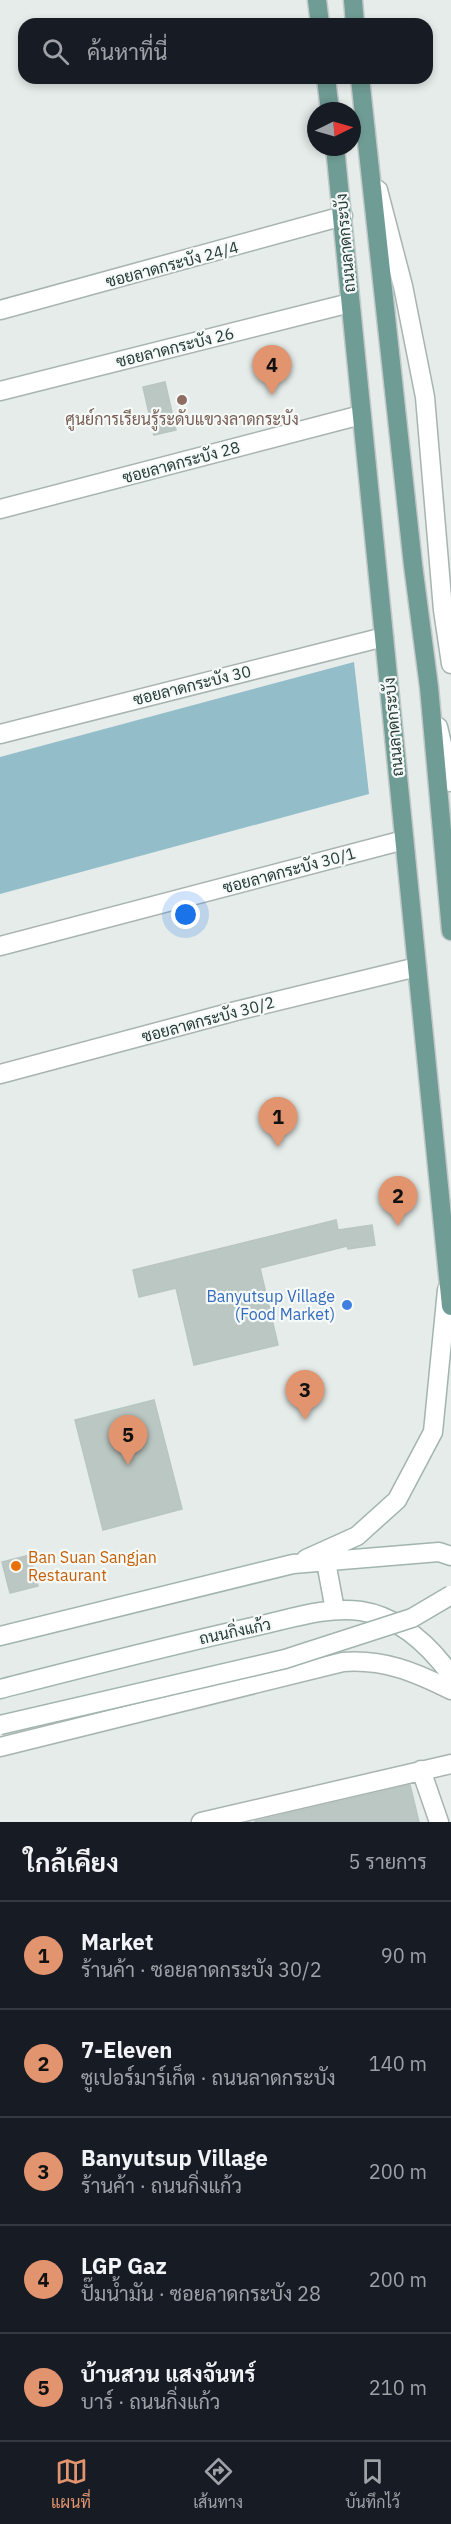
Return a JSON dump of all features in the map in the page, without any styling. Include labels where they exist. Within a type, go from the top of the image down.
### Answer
[{"type":"main road","points":[[317,0],[319,18]]},
{"type":"main road","points":[[352,0],[354,18]]},
{"type":"main road","points":[[327,84],[329,102]]},
{"type":"main road","name":"ถนนลาดกระบัง","points":[[361,84],[413,565],[429,687],[451,931]]},
{"type":"main road","name":"ถนนลาดกระบัง","points":[[335,156],[451,1306]]},
{"type":"street","points":[[368,151],[403,286],[425,397],[443,610],[451,664]]},
{"type":"street","name":"ซอยลาดกระบัง 24/4","points":[[0,310],[343,216]]},
{"type":"street","name":"ซอยลาดกระบัง 26","points":[[0,391],[350,303]]},
{"type":"street","name":"ซอยลาดกระบัง 28","points":[[0,509],[361,415]]},
{"type":"street","name":"ซอยลาดกระบัง 30","points":[[0,734],[384,637]]},
{"type":"street","points":[[429,687],[451,782]]},
{"type":"street","name":"ซอยลาดกระบัง 30/1","points":[[0,946],[404,840]]},
{"type":"street","name":"ซอยลาดกระบัง 30/2","points":[[0,1074],[236,1011],[417,967]]},
{"type":"street","points":[[0,1636],[293,1564],[357,1536],[397,1500],[433,1432],[448,1280]]},
{"type":"street","points":[[293,1564],[439,1552],[451,1556]]},
{"type":"street","points":[[326,1562],[335,1610]]},
{"type":"street","points":[[0,1725],[285,1659],[412,1618],[451,1595]]},
{"type":"street","name":"ถนนกิ่งแก้ว","points":[[0,1689],[186,1642],[335,1610],[362,1611],[395,1622],[419,1639],[451,1676]]},
{"type":"street","points":[[0,1747],[343,1662],[382,1662],[403,1668],[451,1690]]},
{"type":"street","points":[[201,1822],[451,1764]]},
{"type":"street","points":[[421,1770],[439,1822]]},
{"type":"water","points":[[354,662],[369,794],[0,894],[0,757]]},
{"type":"building","points":[[165,382],[176,430],[154,435],[143,387]]},
{"type":"building","points":[[336,1220],[338,1230],[372,1225],[375,1245],[348,1249],[347,1246],[260,1268],[278,1345],[194,1365],[176,1288],[139,1297],[133,1270]]},
{"type":"building","points":[[154,1400],[182,1509],[103,1530],[75,1420]]},
{"type":"building","name":"Ban Suan Sangjan Restaurant","points":[[30,1555],[38,1586],[10,1593],[2,1562]]},
{"type":"building","points":[[410,1785],[419,1822],[255,1822],[255,1821]]},
{"type":"place","name":"LGP Gaz","points":[[272,395]]},
{"type":"place","name":"ศูนย์การเรียนรู้ระดับแขวงลาดกระบัง","points":[[182,400]]},
{"type":"place","name":"Market","points":[[278,1147]]},
{"type":"place","name":"7-Eleven","points":[[398,1226]]},
{"type":"place","name":"Banyutsup Village (Food Market)","points":[[347,1305]]},
{"type":"place","name":"Banyutsup Village","points":[[305,1420]]},
{"type":"place","name":"บ้านสวน แสงจันทร์","points":[[128,1465]]},
{"type":"place","name":"Ban Suan Sangjan Restaurant","points":[[16,1566]]}]
